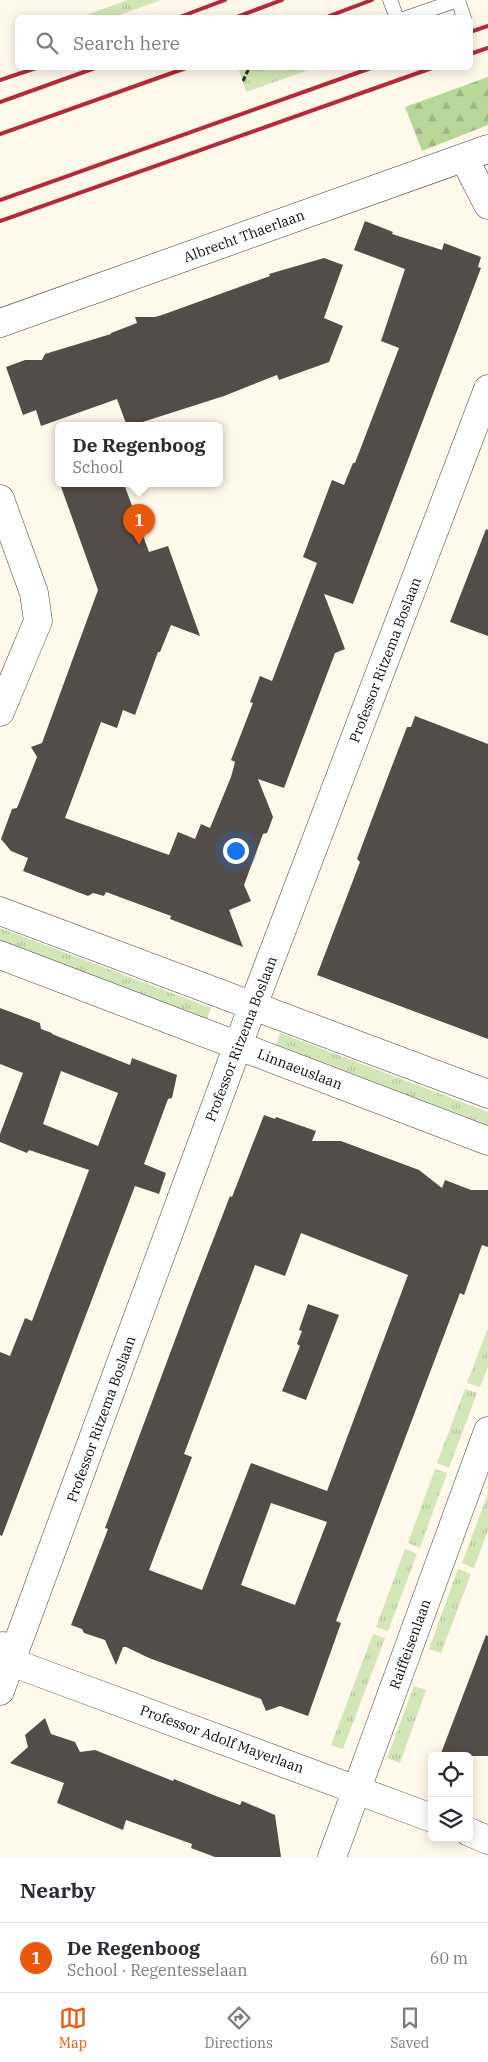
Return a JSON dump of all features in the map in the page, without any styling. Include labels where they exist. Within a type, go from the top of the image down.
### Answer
[{"type":"street","points":[[476,154],[488,206]]},
{"type":"street","name":"Albrecht Thaerlaan","points":[[0,323],[476,154]]},
{"type":"street","name":"Professor Ritzema Boslaan","points":[[0,1691],[4,1656],[488,389]]},
{"type":"street","points":[[0,500],[34,593],[38,621],[0,712]]},
{"type":"street","points":[[0,910],[488,1094]]},
{"type":"street","name":"Linnaeuslaan","points":[[0,955],[488,1141]]},
{"type":"street","name":"Raiffeisenlaan","points":[[332,1857],[488,1431]]},
{"type":"street","name":"Professor Adolf Mayerlaan","points":[[4,1656],[428,1816]]},
{"type":"street","points":[[473,1834],[488,1840]]},
{"type":"lane","points":[[415,15],[458,0],[463,15]]},
{"type":"lane","points":[[393,1],[396,15]]},
{"type":"path","points":[[242,81],[249,70]]},
{"type":"green space","points":[[128,0],[161,0],[120,15],[89,14]]},
{"type":"green space","points":[[239,70],[308,70],[246,92]]},
{"type":"green space","points":[[488,77],[488,125],[422,151],[405,107]]},
{"type":"green space","points":[[0,928],[211,1008],[206,1022],[0,944]]},
{"type":"green space","points":[[280,1033],[488,1112],[488,1128],[275,1048]]},
{"type":"green space","points":[[488,1328],[488,1366],[480,1387],[467,1383]]},
{"type":"green space","points":[[465,1389],[477,1393],[449,1468],[437,1463]]},
{"type":"green space","points":[[435,1469],[447,1473],[420,1548],[408,1543]]},
{"type":"green space","points":[[488,1493],[488,1530],[474,1568],[462,1563]]},
{"type":"green space","points":[[405,1549],[417,1554],[388,1631],[376,1627]]},
{"type":"green space","points":[[458,1569],[471,1574],[441,1653],[429,1649]]},
{"type":"green space","points":[[373,1634],[385,1638],[343,1749],[331,1745]]},
{"type":"green space","points":[[414,1686],[426,1690],[400,1763],[387,1758]]},
{"type":"building","points":[[365,221],[393,232],[392,234],[442,250],[444,243],[481,257],[478,267],[481,268],[353,604],[324,594],[345,649],[335,653],[284,788],[258,779],[273,817],[267,833],[263,834],[244,885],[251,901],[229,910],[243,947],[170,919],[171,916],[106,892],[104,896],[93,893],[88,896],[23,871],[28,858],[11,851],[1,839],[12,809],[17,808],[37,757],[31,747],[42,743],[98,590],[61,487],[125,487],[149,552],[168,546],[200,636],[171,625],[160,652],[158,652],[135,715],[123,710],[117,728],[101,722],[65,818],[169,855],[178,832],[195,839],[201,824],[210,828],[231,777],[235,762],[231,760],[253,703],[250,702],[260,676],[272,681],[317,563],[303,557],[332,480],[344,485],[353,463],[355,463],[399,348],[381,341],[405,269],[354,250]]},
{"type":"building","points":[[324,258],[343,265],[324,318],[343,326],[329,362],[279,380],[277,375],[224,396],[143,422],[126,422],[117,399],[41,426],[36,410],[23,415],[6,367],[25,360],[42,360],[45,354],[111,334],[137,323],[135,317],[162,315],[270,276],[269,274]]},
{"type":"building","points":[[486,529],[488,530],[488,636],[450,622]]},
{"type":"building","points":[[415,716],[488,744],[488,1039],[317,975],[360,862],[357,859],[387,779],[407,727],[411,727]]},
{"type":"building","points":[[0,1008],[40,1023],[41,1029],[52,1034],[130,1065],[132,1058],[177,1075],[172,1098],[168,1099],[144,1164],[166,1173],[159,1194],[135,1186],[2,1536],[0,1535],[0,1352],[10,1356],[25,1318],[32,1321],[89,1170],[29,1150],[27,1153],[0,1142],[0,1134],[23,1073],[0,1064]],"holes":[[[61,1071],[118,1093],[98,1146],[43,1124]]]},
{"type":"building","points":[[264,1115],[275,1119],[276,1117],[316,1131],[312,1141],[341,1141],[419,1170],[442,1188],[445,1180],[471,1190],[488,1190],[488,1247],[482,1245],[464,1295],[460,1293],[336,1621],[341,1623],[308,1716],[280,1706],[266,1711],[261,1699],[149,1658],[126,1647],[123,1647],[116,1665],[105,1640],[84,1633],[82,1629],[71,1625],[108,1529],[105,1528],[191,1297],[230,1196],[232,1197]],"holes":[[[301,1233],[408,1275],[327,1491],[251,1463],[202,1590],[149,1570],[192,1457],[184,1454],[255,1265],[285,1276]],[[271,1503],[327,1522],[295,1605],[241,1585]]]},
{"type":"building","points":[[308,1304],[339,1315],[306,1400],[282,1391],[300,1346],[297,1344],[302,1331],[299,1330]]},
{"type":"building","points":[[486,1635],[488,1636],[488,1756],[473,1756],[473,1752],[442,1752]]},
{"type":"building","points":[[45,1718],[51,1734],[75,1742],[80,1752],[95,1750],[173,1781],[174,1779],[240,1805],[242,1801],[275,1815],[281,1857],[215,1857],[191,1848],[192,1844],[126,1820],[123,1830],[57,1803],[64,1783],[10,1763],[28,1747],[25,1735]]},
{"type":"railway","points":[[185,15],[225,0]]},
{"type":"railway","points":[[242,15],[282,0]]},
{"type":"railway","points":[[332,15],[372,0]]},
{"type":"railway","points":[[473,31],[488,26]]},
{"type":"railway","points":[[473,53],[488,48]]},
{"type":"railway","points":[[0,80],[30,70]]},
{"type":"railway","points":[[0,102],[89,70]]},
{"type":"railway","points":[[0,134],[180,70]]},
{"type":"railway","points":[[0,200],[365,70]]},
{"type":"railway","points":[[0,221],[426,70]]},
{"type":"place","name":"De Regenboog","points":[[139,545]]}]
